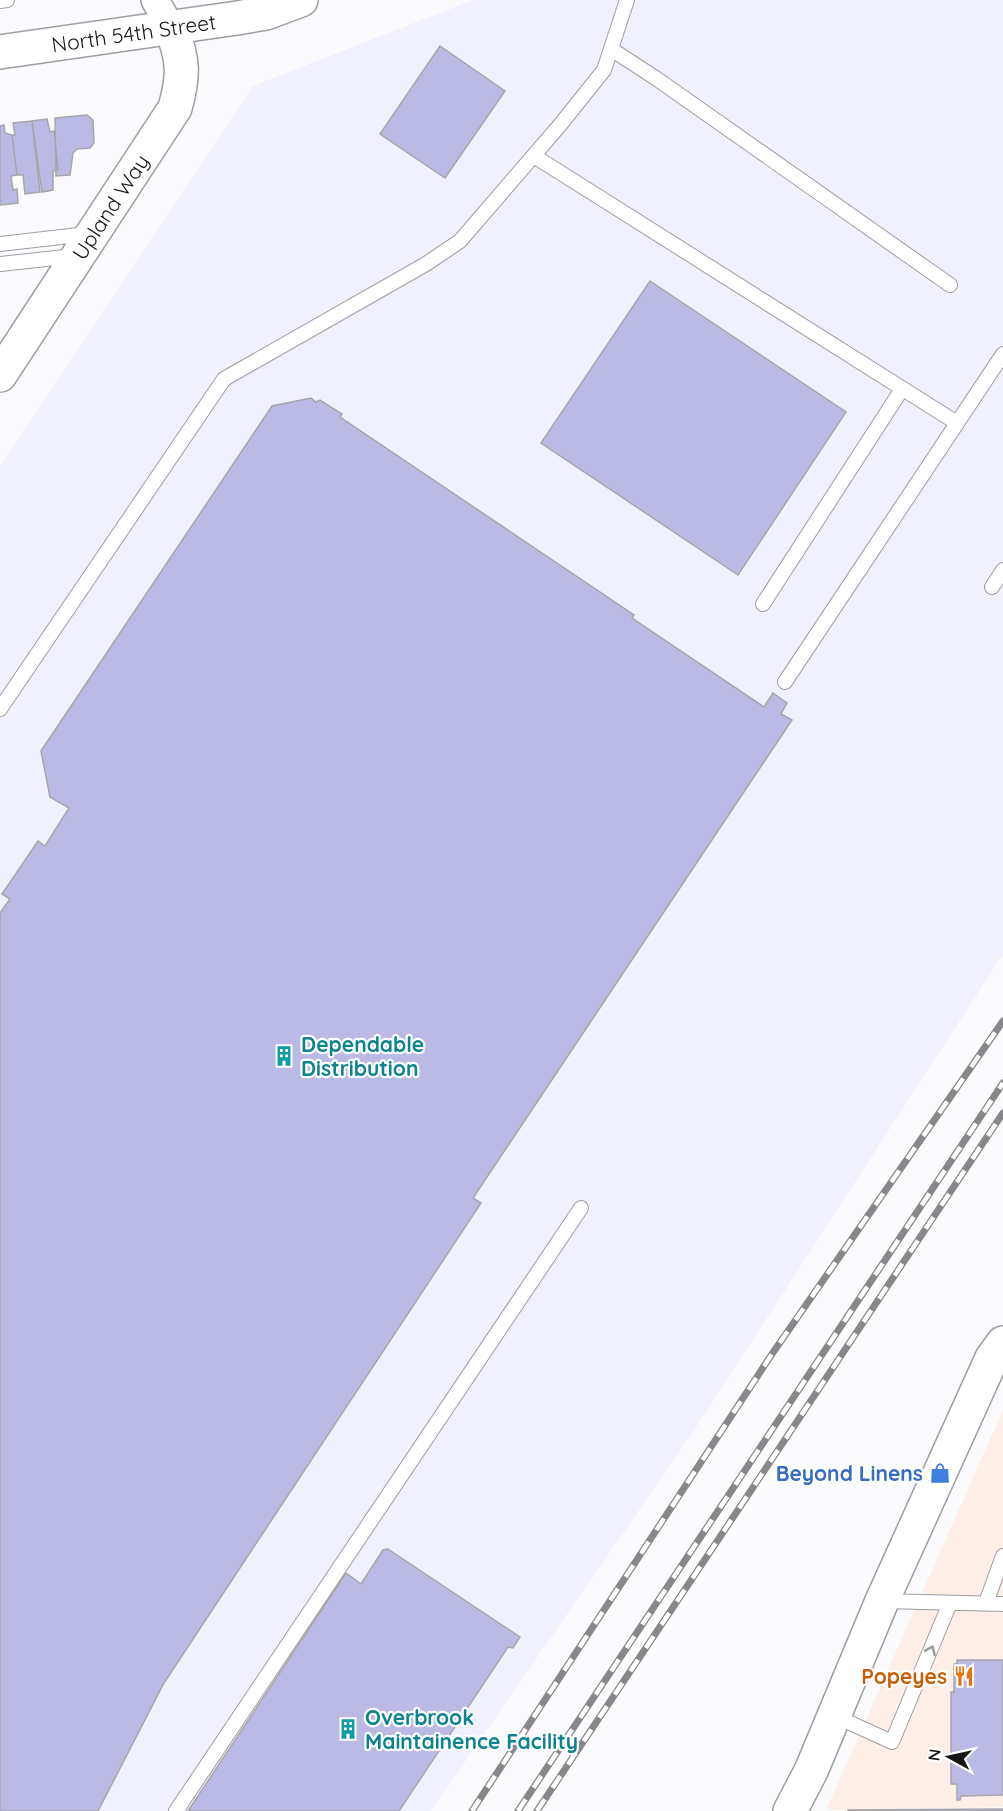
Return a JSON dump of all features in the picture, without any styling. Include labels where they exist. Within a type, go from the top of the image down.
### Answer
[{"type":"main road","name":"North 54th Street","points":[[0,52],[266,13],[301,0]]},
{"type":"main road","name":"Upland Way","points":[[0,375],[175,108],[183,79],[180,50],[171,28]]},
{"type":"main road","points":[[790,1811],[835,1716],[882,1601],[1000,1354]]},
{"type":"street","points":[[155,0],[171,28]]},
{"type":"lane","points":[[0,1],[7,0]]},
{"type":"lane","points":[[0,709],[224,380],[426,264],[460,241],[534,156],[604,70],[627,0]]},
{"type":"lane","points":[[611,49],[950,285]]},
{"type":"lane","points":[[534,156],[957,423]]},
{"type":"lane","points":[[0,244],[87,244]]},
{"type":"lane","points":[[0,264],[87,244]]},
{"type":"lane","points":[[785,682],[1003,354]]},
{"type":"lane","points":[[763,604],[902,389]]},
{"type":"lane","points":[[992,587],[1003,570]]},
{"type":"lane","points":[[176,1811],[581,1208]]},
{"type":"lane","points":[[986,1603],[1003,1556]]},
{"type":"lane","points":[[882,1601],[1003,1604]]},
{"type":"lane","points":[[835,1716],[892,1742],[951,1603]]},
{"type":"shaded area","name":"Dependable Distribution","points":[[473,0],[1003,0],[1003,954],[693,1432],[431,1811],[0,1811],[0,466],[253,86]]},
{"type":"shaded area","points":[[1003,1410],[1003,1807],[826,1810]]},
{"type":"building","points":[[440,46],[505,91],[445,178],[380,134]]},
{"type":"building","points":[[87,115],[93,120],[94,143],[90,148],[77,149],[73,153],[70,175],[56,176],[55,118]]},
{"type":"building","points":[[47,119],[50,132],[54,131],[58,170],[53,171],[53,190],[42,192],[32,121]]},
{"type":"building","points":[[32,121],[40,192],[25,194],[23,175],[17,175],[12,135],[15,135],[13,123]]},
{"type":"building","points":[[4,125],[5,133],[12,135],[17,175],[11,176],[13,190],[17,189],[18,203],[0,205],[0,126]]},
{"type":"building","points":[[650,281],[846,412],[738,575],[541,443]]},
{"type":"building","name":"Dependable Distribution","points":[[311,398],[316,402],[320,400],[342,414],[340,417],[634,615],[632,618],[764,707],[773,693],[787,703],[781,714],[792,720],[473,1198],[481,1203],[164,1683],[98,1811],[0,1811],[0,913],[10,899],[2,894],[38,841],[45,846],[69,808],[50,797],[41,751],[272,406]]},
{"type":"building","name":"Overbrook Maintainence Facility","points":[[388,1549],[520,1637],[513,1648],[508,1647],[399,1811],[188,1811],[346,1573],[361,1584],[383,1550]]},
{"type":"building","points":[[957,1660],[1003,1660],[1003,1795],[961,1796],[960,1800],[957,1800],[957,1784],[951,1784],[951,1692],[954,1692],[954,1664],[957,1664]]},
{"type":"building","points":[[1003,1809],[1003,1811],[848,1811],[848,1810]]},
{"type":"railway","points":[[472,1811],[772,1354],[1003,1021]]},
{"type":"railway","points":[[518,1811],[1003,1083]]},
{"type":"railway","points":[[537,1811],[1003,1113]]},
{"type":"place","name":"Dependable Distribution","points":[[284,1056]]},
{"type":"place","name":"Beyond Linens","points":[[940,1473]]},
{"type":"place","name":"Popeyes","points":[[964,1676]]},
{"type":"place","name":"Overbrook Maintainence Facility","points":[[348,1729]]}]
